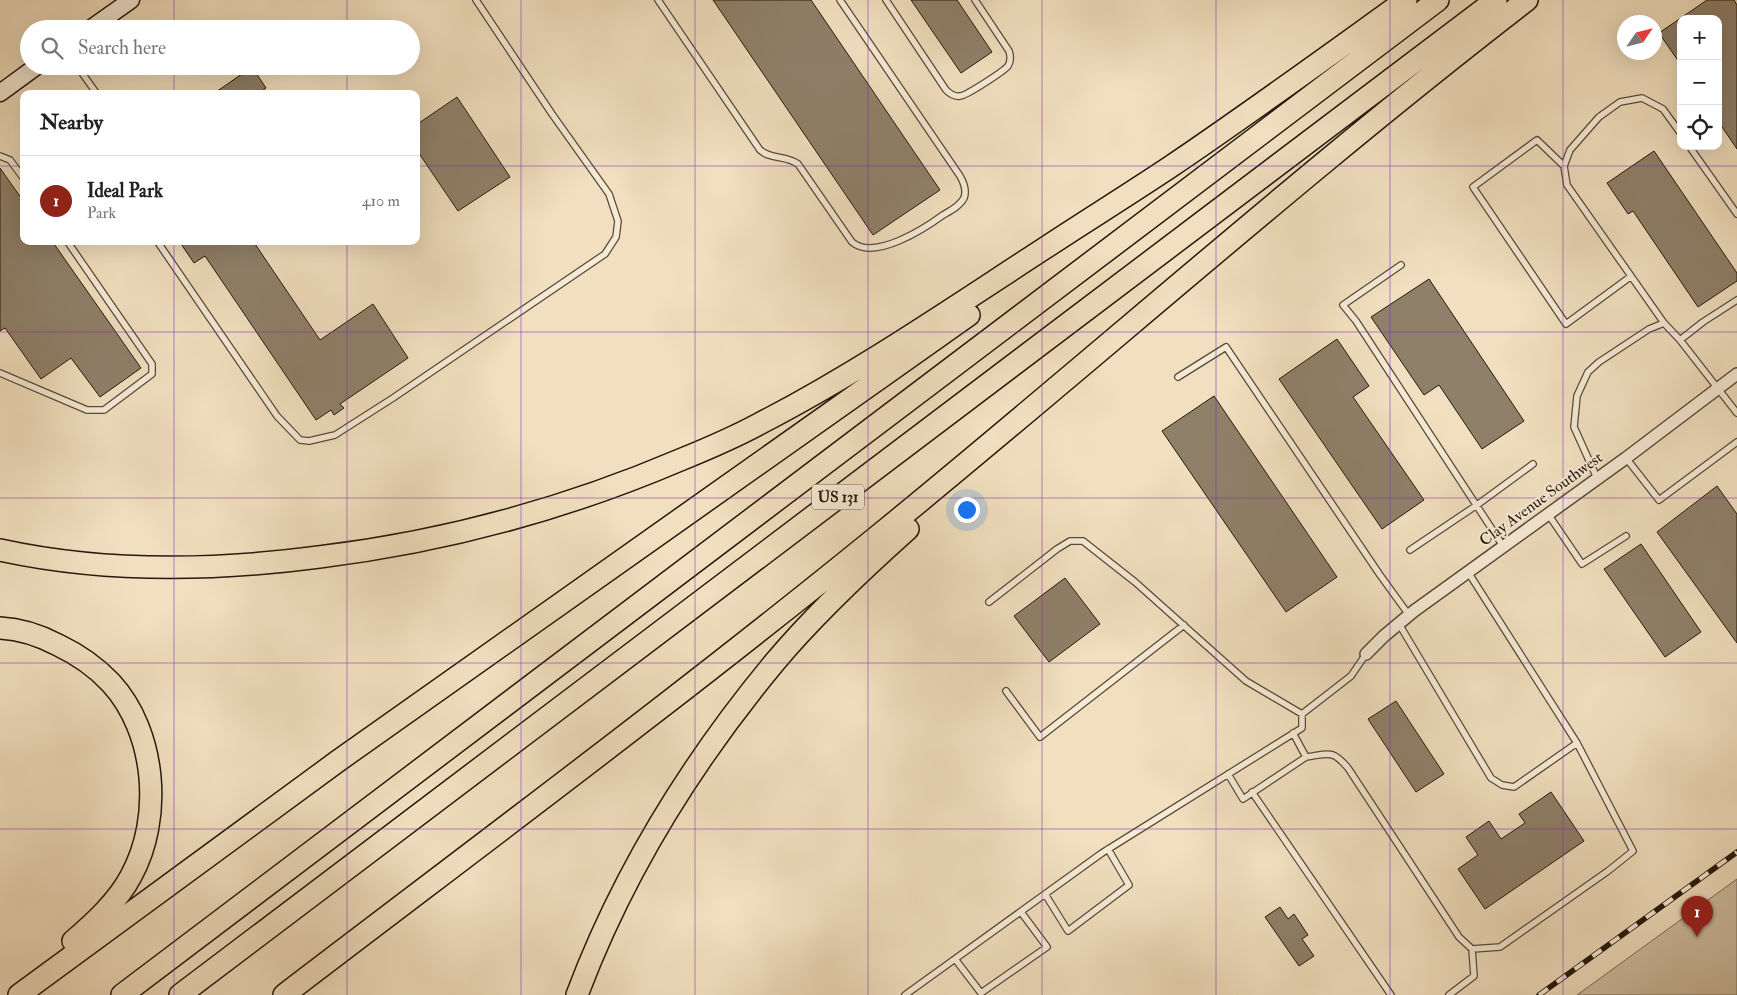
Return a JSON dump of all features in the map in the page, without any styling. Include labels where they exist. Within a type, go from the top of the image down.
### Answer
[{"type":"highway","points":[[19,995],[338,761],[686,513],[911,357],[1169,168],[1406,0]]},
{"type":"highway","name":"US 131","points":[[122,995],[1438,0]]},
{"type":"highway","name":"US 131","points":[[180,995],[1496,0]]},
{"type":"highway","points":[[284,995],[776,618],[1060,386],[1334,154],[1527,0]]},
{"type":"highway","points":[[0,550],[74,563],[121,566],[184,568],[268,564],[340,555],[401,544],[529,515],[644,475],[756,426],[825,388],[925,327],[1169,168]]},
{"type":"highway","points":[[577,995],[603,932],[626,885],[665,816],[719,736],[775,662],[822,610],[866,566],[1060,386]]},
{"type":"highway","points":[[0,628],[50,641],[82,659],[110,682],[123,700],[142,736],[151,790],[150,818],[145,842],[132,876],[114,900],[82,933],[10,995]]},
{"type":"main road","points":[[103,20],[131,0]]},
{"type":"main road","points":[[0,92],[24,75]]},
{"type":"street","name":"Clay Avenue Southwest","points":[[1366,654],[1409,615],[1626,458],[1737,374]]},
{"type":"lane","points":[[160,245],[276,416],[300,440],[309,441],[335,435],[344,430],[605,254],[616,237],[618,221],[609,194],[552,114],[476,0]]},
{"type":"lane","points":[[658,0],[760,150],[769,156],[789,158],[798,164],[856,245],[862,247],[883,246],[917,232],[957,206],[964,198],[965,187],[960,176],[840,0]]},
{"type":"lane","points":[[886,0],[946,90],[950,94],[959,96],[967,94],[1007,68],[1010,60],[1009,51],[975,0]]},
{"type":"lane","points":[[83,75],[94,90]]},
{"type":"lane","points":[[1677,128],[1663,109],[1642,98],[1620,102],[1599,116],[1570,150],[1564,166],[1567,186],[1664,323],[1680,340],[1737,412]]},
{"type":"lane","points":[[1564,166],[1537,140],[1473,187],[1566,324],[1630,277]]},
{"type":"lane","points":[[1692,150],[1737,214]]},
{"type":"lane","points":[[0,156],[10,160],[20,174]]},
{"type":"lane","points":[[0,373],[87,410],[104,410],[152,374],[152,364],[70,245]]},
{"type":"lane","points":[[1400,264],[1343,305],[1356,321],[1504,546]]},
{"type":"lane","points":[[1680,340],[1703,322],[1737,300]]},
{"type":"lane","points":[[1597,478],[1574,428],[1577,396],[1588,372],[1599,362],[1642,332],[1664,323]]},
{"type":"lane","points":[[1178,377],[1226,347],[1409,615]]},
{"type":"lane","points":[[1626,458],[1659,500],[1737,442]]},
{"type":"lane","points":[[1410,550],[1477,505],[1533,464]]},
{"type":"lane","points":[[1548,514],[1582,564],[1626,536]]},
{"type":"lane","points":[[990,602],[1057,549],[1070,541],[1083,542],[1135,582],[1246,681],[1302,714]]},
{"type":"lane","points":[[1468,572],[1577,743],[1633,851],[1608,871],[1500,947],[1472,949]]},
{"type":"lane","points":[[1398,624],[1491,778],[1502,785],[1514,787],[1577,743]]},
{"type":"lane","points":[[1006,691],[1040,737],[1184,626]]},
{"type":"lane","points":[[1302,714],[1351,676],[1366,654]]},
{"type":"lane","points":[[905,995],[1108,849],[1302,728],[1302,714]]},
{"type":"lane","points":[[1293,734],[1306,757]]},
{"type":"lane","points":[[1228,774],[1243,799],[1306,757],[1330,753],[1338,756],[1354,776],[1459,937],[1472,949],[1474,976],[1449,995]]},
{"type":"lane","points":[[1252,792],[1391,995]]},
{"type":"lane","points":[[1045,894],[1068,931],[1129,885],[1108,849]]},
{"type":"lane","points":[[955,959],[981,994],[1047,947],[1021,912]]},
{"type":"shaded area","points":[[1737,879],[1737,995],[1577,995]]},
{"type":"building","points":[[713,0],[811,0],[940,190],[873,235]]},
{"type":"building","points":[[911,0],[957,0],[992,52],[961,73]]},
{"type":"building","points":[[1707,0],[1734,0],[1737,5],[1737,149],[1722,127],[1722,15],[1685,15]]},
{"type":"building","points":[[1677,21],[1677,59],[1662,37],[1662,31]]},
{"type":"building","points":[[240,75],[257,75],[266,88],[263,90],[219,90]]},
{"type":"building","points":[[457,97],[510,177],[458,211],[420,155],[420,122]]},
{"type":"building","points":[[1654,151],[1737,273],[1737,281],[1698,307],[1633,211],[1628,214],[1607,183]]},
{"type":"building","points":[[0,168],[20,196],[20,245],[55,245],[141,368],[100,397],[71,358],[41,379],[5,328],[0,331]]},
{"type":"building","points":[[182,245],[256,245],[320,340],[373,304],[408,358],[340,404],[344,408],[334,415],[331,410],[316,420],[205,256],[194,263]]},
{"type":"building","points":[[1429,279],[1524,421],[1482,449],[1439,385],[1424,395],[1371,317]]},
{"type":"building","points":[[1337,339],[1369,386],[1353,397],[1424,500],[1382,529],[1279,379]]},
{"type":"building","points":[[1214,396],[1337,577],[1286,612],[1162,431]]},
{"type":"building","points":[[1717,486],[1737,514],[1737,643],[1657,532]]},
{"type":"building","points":[[1641,544],[1701,632],[1665,657],[1604,569]]},
{"type":"building","points":[[1065,578],[1100,624],[1049,662],[1014,616]]},
{"type":"building","points":[[1396,701],[1444,774],[1416,792],[1368,719]]},
{"type":"building","points":[[1551,792],[1584,841],[1485,909],[1458,869],[1478,855],[1466,837],[1489,821],[1501,839],[1525,823],[1519,814]]},
{"type":"building","points":[[1280,907],[1288,919],[1294,914],[1308,935],[1302,939],[1314,956],[1299,966],[1265,917]]},
{"type":"railway","points":[[1539,995],[1737,852]]},
{"type":"place","name":"Ideal Park","points":[[1697,937]]}]
